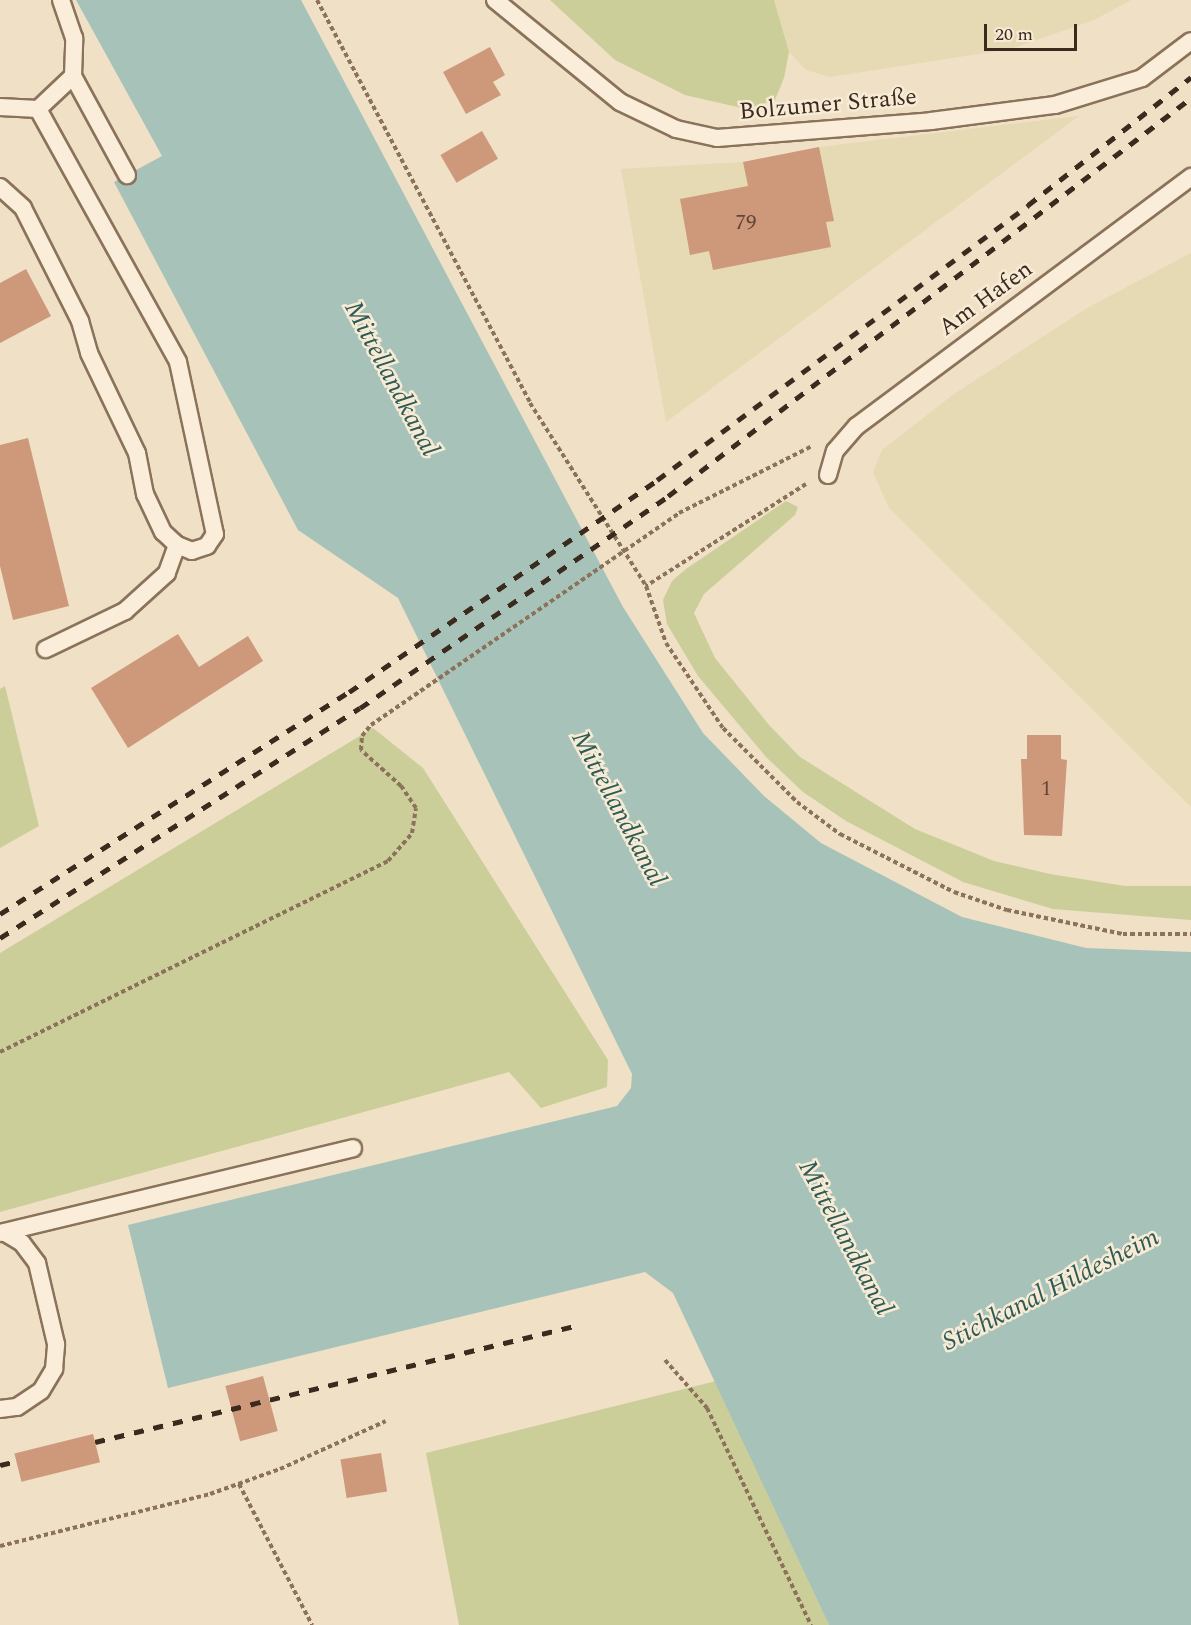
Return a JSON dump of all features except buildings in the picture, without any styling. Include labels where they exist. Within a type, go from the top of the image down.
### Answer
[{"type":"lane","points":[[61,0],[74,38],[73,76],[127,175]]},
{"type":"lane","name":"Bolzumer Straße","points":[[495,0],[620,102],[676,129],[717,138],[931,121],[1055,105],[1142,78],[1191,41]]},
{"type":"lane","points":[[0,107],[38,108],[73,76]]},
{"type":"lane","points":[[0,187],[23,208],[80,321],[89,353],[137,453],[145,494],[163,532],[177,545],[192,551],[207,546],[215,534],[178,362],[38,108]]},
{"type":"lane","name":"Am Hafen","points":[[828,475],[830,460],[842,442],[931,369],[1191,177]]},
{"type":"lane","points":[[46,649],[125,611],[167,573],[177,545]]},
{"type":"lane","points":[[2,1233],[353,1148]]},
{"type":"lane","points":[[0,1408],[17,1407],[41,1391],[54,1368],[56,1344],[37,1263],[22,1243],[2,1233]]},
{"type":"path","points":[[317,0],[530,403],[646,586],[666,643],[723,728],[797,802],[840,834],[954,892],[1006,910],[1123,934],[1191,934]]},
{"type":"path","points":[[0,1052],[388,861],[412,833],[417,808],[401,786],[361,750],[362,736],[371,725],[679,513],[803,447],[842,442]]},
{"type":"path","points":[[646,586],[784,494],[828,475]]},
{"type":"path","points":[[665,1360],[708,1408],[811,1625]]},
{"type":"path","points":[[0,1546],[238,1484],[386,1421]]},
{"type":"path","points":[[238,1484],[312,1625]]},
{"type":"shaded area","points":[[774,0],[1131,0],[1094,20],[1010,49],[830,77],[806,70],[789,52]]},
{"type":"shaded area","points":[[1079,116],[666,422],[621,169],[743,162],[819,147]]},
{"type":"shaded area","points":[[1191,253],[1191,807],[889,508],[873,472],[882,450],[954,394],[1089,307]]},
{"type":"green space","points":[[550,0],[774,0],[789,52],[784,78],[775,100],[746,109],[685,95],[615,60]]},
{"type":"green space","points":[[786,501],[798,507],[795,515],[704,594],[694,613],[715,658],[769,725],[800,757],[915,829],[994,861],[1050,874],[1125,886],[1191,886],[1191,920],[1053,909],[963,882],[846,821],[803,792],[766,757],[698,676],[667,624],[663,600],[672,581],[686,569]]},
{"type":"green space","points":[[5,686],[39,826],[0,848],[0,689]]},
{"type":"green space","points":[[373,728],[423,768],[608,1060],[607,1087],[541,1108],[509,1072],[0,1212],[0,953]]},
{"type":"green space","points":[[716,1381],[829,1625],[459,1625],[426,1453]]},
{"type":"water","points":[[76,0],[301,0],[623,607],[703,733],[764,796],[821,843],[962,917],[1086,948],[1191,952],[1191,1625],[829,1625],[673,1293],[645,1272],[168,1388],[128,1225],[617,1106],[631,1088],[632,1074],[398,598],[298,530],[114,182],[162,156]]},
{"type":"railway","points":[[0,914],[349,692],[657,480],[1028,205],[1191,77]]},
{"type":"railway","points":[[0,938],[360,708],[668,496],[1191,98]]},
{"type":"railway","points":[[95,1442],[579,1325]]},
{"type":"railway","points":[[0,1465],[17,1461]]},
{"type":"water label","name":"Mittellandkanal","points":[[391,379]]},
{"type":"water label","name":"Mittellandkanal","points":[[618,809]]},
{"type":"water label","name":"Mittellandkanal","points":[[845,1238]]},
{"type":"water label","name":"Stichkanal Hildesheim","points":[[1051,1290]]}]
